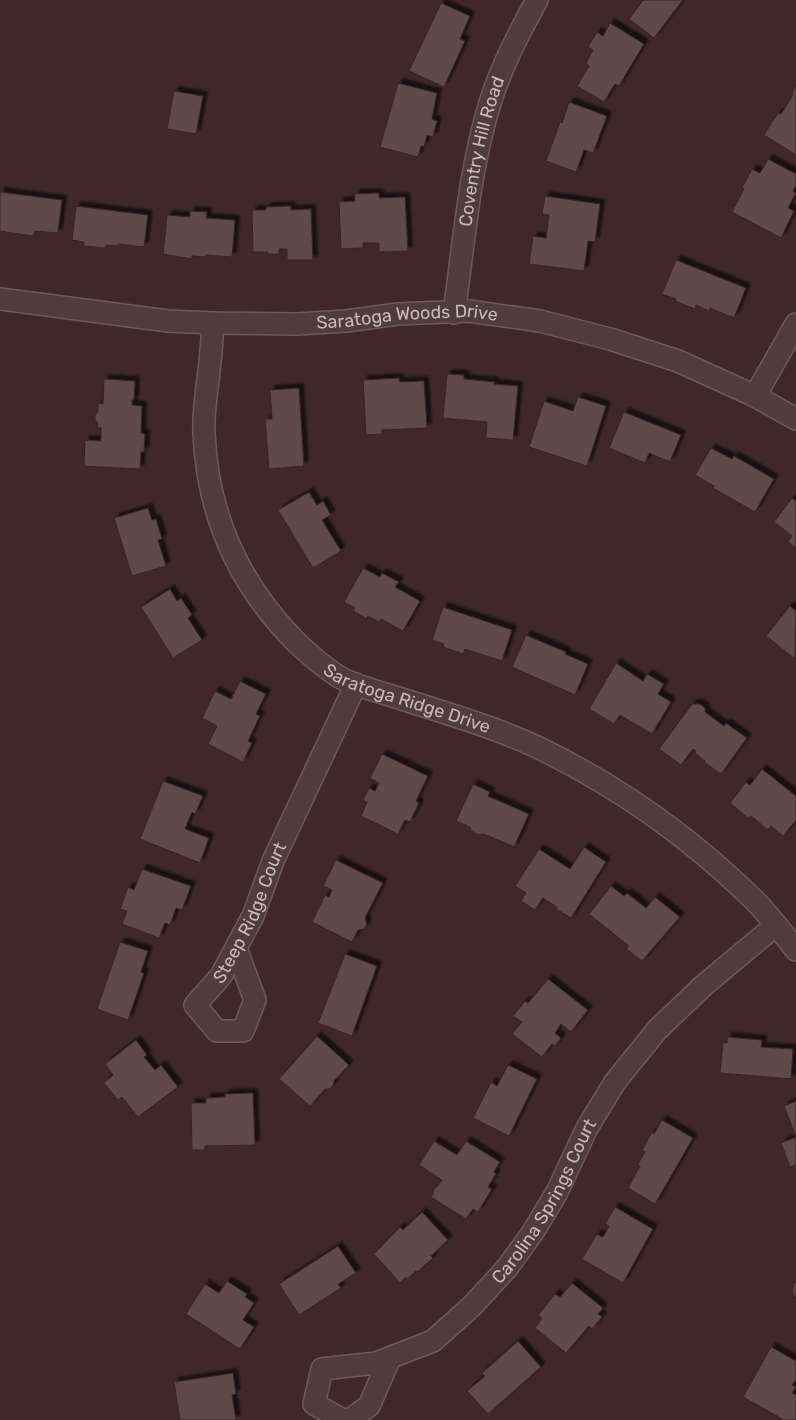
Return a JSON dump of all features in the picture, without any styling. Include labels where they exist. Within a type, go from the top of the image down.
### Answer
[{"type":"street","name":"Coventry Hill Road","points":[[454,313],[475,160],[490,102],[510,51],[537,0]]},
{"type":"street","name":"Saratoga Woods Drive","points":[[0,299],[168,320],[213,323],[297,324],[346,321],[398,314],[469,311],[540,322],[610,339],[678,361],[755,396],[796,419]]},
{"type":"street","name":"Saratoga Ridge Drive","points":[[213,323],[206,388],[204,431],[208,475],[218,517],[233,555],[254,592],[276,622],[306,652],[343,679],[476,722],[537,747],[600,780],[650,812],[700,851],[751,897],[796,950]]},
{"type":"street","points":[[755,396],[796,324]]},
{"type":"street","name":"Steep Ridge Court","points":[[237,951],[255,1000],[243,1030],[216,1031],[195,1005],[221,976],[253,916],[273,861],[356,684]]},
{"type":"street","name":"Carolina Springs Court","points":[[344,1420],[314,1404],[322,1369],[376,1363],[432,1341],[472,1306],[507,1268],[534,1232],[557,1192],[587,1128],[615,1082],[651,1038],[703,986],[776,925]]},
{"type":"street","points":[[349,1420],[369,1406],[390,1358]]},
{"type":"building","points":[[643,0],[683,0],[654,38],[629,19]]},
{"type":"building","points":[[441,3],[470,16],[460,39],[465,41],[444,87],[409,71]]},
{"type":"building","points":[[610,23],[644,44],[619,86],[615,84],[604,102],[577,86],[589,66],[586,63],[593,50],[588,47],[597,32],[603,36]]},
{"type":"building","points":[[398,83],[437,93],[432,119],[437,121],[433,137],[427,135],[424,147],[421,146],[418,157],[380,147]]},
{"type":"building","points":[[796,86],[796,155],[764,135],[778,113],[781,114],[793,95],[792,92]]},
{"type":"building","points":[[174,91],[203,96],[196,134],[167,129]]},
{"type":"building","points":[[569,102],[607,116],[593,153],[584,150],[576,172],[546,161]]},
{"type":"building","points":[[768,159],[796,174],[796,185],[793,191],[796,193],[788,208],[794,211],[781,238],[732,212],[752,169],[760,173]]},
{"type":"building","points":[[0,192],[62,200],[58,233],[35,231],[33,236],[0,231]]},
{"type":"building","points":[[379,193],[379,198],[405,197],[408,251],[379,252],[379,243],[363,243],[363,248],[341,249],[339,202],[355,201],[354,194]]},
{"type":"building","points":[[545,196],[600,204],[595,242],[588,241],[584,271],[529,264],[533,236],[546,238],[549,215],[542,214]]},
{"type":"building","points":[[76,206],[148,215],[144,247],[118,244],[118,246],[106,245],[106,248],[83,246],[84,242],[72,240]]},
{"type":"building","points":[[291,206],[291,210],[311,209],[313,260],[287,260],[287,249],[279,249],[279,254],[253,252],[252,210],[266,210],[266,207]]},
{"type":"building","points":[[190,211],[207,212],[206,218],[235,220],[232,257],[206,255],[206,257],[192,256],[192,259],[163,254],[167,215],[190,217]]},
{"type":"building","points":[[676,260],[746,288],[734,318],[710,308],[709,311],[696,305],[695,309],[662,294]]},
{"type":"building","points":[[447,374],[464,375],[464,379],[518,386],[513,440],[486,438],[487,422],[443,418]]},
{"type":"building","points":[[399,378],[400,382],[424,381],[427,428],[382,430],[382,434],[366,435],[363,380]]},
{"type":"building","points":[[104,379],[135,381],[132,405],[142,406],[141,433],[145,434],[144,452],[141,452],[140,469],[84,466],[85,440],[101,441],[101,428],[97,427],[98,423],[95,420],[95,415],[98,412],[98,403],[103,404]]},
{"type":"building","points":[[299,388],[304,466],[269,469],[265,419],[272,419],[270,390]]},
{"type":"building","points":[[578,397],[606,406],[587,466],[529,447],[544,401],[573,411]]},
{"type":"building","points":[[624,412],[681,435],[670,462],[649,453],[645,463],[609,448]]},
{"type":"building","points":[[711,448],[732,459],[734,456],[774,479],[755,512],[713,488],[714,486],[695,475]]},
{"type":"building","points":[[309,492],[317,505],[323,501],[331,515],[322,520],[341,551],[313,568],[278,510]]},
{"type":"building","points":[[792,498],[796,501],[796,548],[788,542],[792,536],[774,522]]},
{"type":"building","points":[[148,508],[152,520],[156,519],[162,539],[158,540],[166,566],[132,576],[114,518]]},
{"type":"building","points":[[363,568],[380,577],[382,573],[399,582],[395,587],[420,601],[403,631],[381,619],[379,622],[368,616],[367,619],[353,611],[355,608],[344,602]]},
{"type":"building","points":[[170,589],[177,601],[181,598],[192,615],[188,618],[202,640],[173,658],[141,607]]},
{"type":"building","points":[[790,606],[796,611],[795,659],[766,636]]},
{"type":"building","points":[[443,607],[512,630],[502,661],[465,649],[463,654],[443,647],[444,644],[432,640]]},
{"type":"building","points":[[526,635],[566,652],[565,654],[588,664],[575,695],[512,667]]},
{"type":"building","points":[[616,663],[643,681],[647,674],[664,684],[658,694],[671,702],[652,734],[620,715],[614,724],[589,709]]},
{"type":"building","points":[[240,681],[266,694],[256,714],[260,716],[248,741],[252,743],[243,762],[208,744],[217,726],[202,718],[215,691],[231,699]]},
{"type":"building","points":[[692,704],[700,704],[705,708],[705,712],[724,726],[726,723],[747,738],[721,774],[704,762],[693,749],[681,765],[659,749]]},
{"type":"building","points":[[382,754],[428,776],[416,801],[419,803],[410,822],[405,820],[398,834],[361,816],[367,802],[363,800],[369,788],[375,791],[379,783],[370,778]]},
{"type":"building","points":[[762,769],[796,796],[796,820],[783,836],[771,826],[768,830],[751,816],[748,818],[730,803],[746,782],[750,785]]},
{"type":"building","points":[[163,781],[203,796],[195,814],[192,812],[185,829],[209,838],[200,863],[140,839]]},
{"type":"building","points":[[473,784],[490,792],[488,796],[529,814],[514,847],[484,834],[479,835],[471,831],[470,827],[456,821]]},
{"type":"building","points":[[584,847],[606,862],[571,918],[543,898],[535,910],[521,901],[526,893],[515,886],[539,849],[570,869]]},
{"type":"building","points":[[336,860],[383,883],[365,918],[367,924],[364,929],[358,930],[352,942],[312,922],[325,895],[329,897],[332,890],[323,886]]},
{"type":"building","points":[[142,869],[191,886],[182,910],[176,908],[170,925],[165,923],[159,938],[122,924],[127,911],[120,909],[128,887],[134,890]]},
{"type":"building","points":[[611,886],[624,896],[627,893],[646,908],[655,897],[680,917],[642,961],[626,949],[629,946],[589,914]]},
{"type":"building","points":[[120,942],[148,951],[141,972],[144,973],[128,1020],[97,1009]]},
{"type":"building","points":[[345,954],[377,966],[352,1036],[318,1023]]},
{"type":"building","points":[[548,979],[588,1010],[571,1032],[561,1024],[555,1033],[561,1038],[555,1046],[552,1044],[542,1057],[512,1034],[522,1022],[513,1016],[525,1001],[528,1003]]},
{"type":"building","points":[[317,1036],[349,1065],[334,1081],[330,1089],[325,1089],[310,1106],[279,1079]]},
{"type":"building","points":[[727,1037],[762,1040],[761,1047],[793,1049],[791,1079],[720,1073],[723,1043],[727,1043]]},
{"type":"building","points":[[136,1040],[147,1055],[144,1057],[155,1070],[161,1065],[178,1087],[138,1117],[122,1097],[118,1100],[104,1083],[113,1075],[105,1064]]},
{"type":"building","points":[[508,1065],[537,1079],[509,1136],[473,1118],[491,1082],[497,1086]]},
{"type":"building","points":[[253,1093],[255,1145],[205,1146],[205,1150],[192,1150],[191,1103],[206,1103],[206,1098],[225,1097],[225,1094]]},
{"type":"building","points":[[796,1101],[796,1137],[784,1106]]},
{"type":"building","points":[[662,1120],[693,1138],[655,1204],[628,1188],[640,1166],[638,1164],[645,1152],[642,1150],[652,1132],[654,1134]]},
{"type":"building","points":[[796,1137],[796,1165],[790,1167],[781,1143]]},
{"type":"building","points":[[434,1141],[457,1155],[466,1141],[500,1162],[494,1172],[496,1174],[488,1187],[492,1189],[478,1212],[473,1209],[466,1219],[431,1197],[433,1191],[442,1180],[419,1165]]},
{"type":"building","points":[[615,1207],[653,1229],[623,1283],[582,1259],[597,1234],[603,1237],[609,1226],[605,1224]]},
{"type":"building","points":[[422,1212],[448,1240],[431,1256],[433,1258],[400,1283],[374,1254],[400,1227],[403,1230]]},
{"type":"building","points":[[338,1246],[356,1273],[338,1284],[341,1288],[299,1315],[279,1284]]},
{"type":"building","points":[[227,1281],[247,1294],[245,1297],[254,1303],[243,1320],[254,1327],[240,1349],[186,1314],[205,1284],[219,1293]]},
{"type":"building","points":[[796,1282],[796,1299],[792,1292]]},
{"type":"building","points":[[572,1283],[603,1308],[598,1314],[602,1317],[592,1329],[589,1326],[566,1353],[535,1328],[542,1318],[538,1315],[555,1294],[560,1297]]},
{"type":"building","points":[[518,1341],[541,1367],[488,1414],[467,1391],[485,1376],[482,1373]]},
{"type":"building","points":[[771,1347],[796,1361],[796,1380],[792,1385],[796,1387],[792,1393],[796,1395],[796,1420],[784,1420],[743,1397]]},
{"type":"building","points":[[233,1373],[236,1394],[232,1395],[236,1420],[180,1420],[174,1382]]}]
